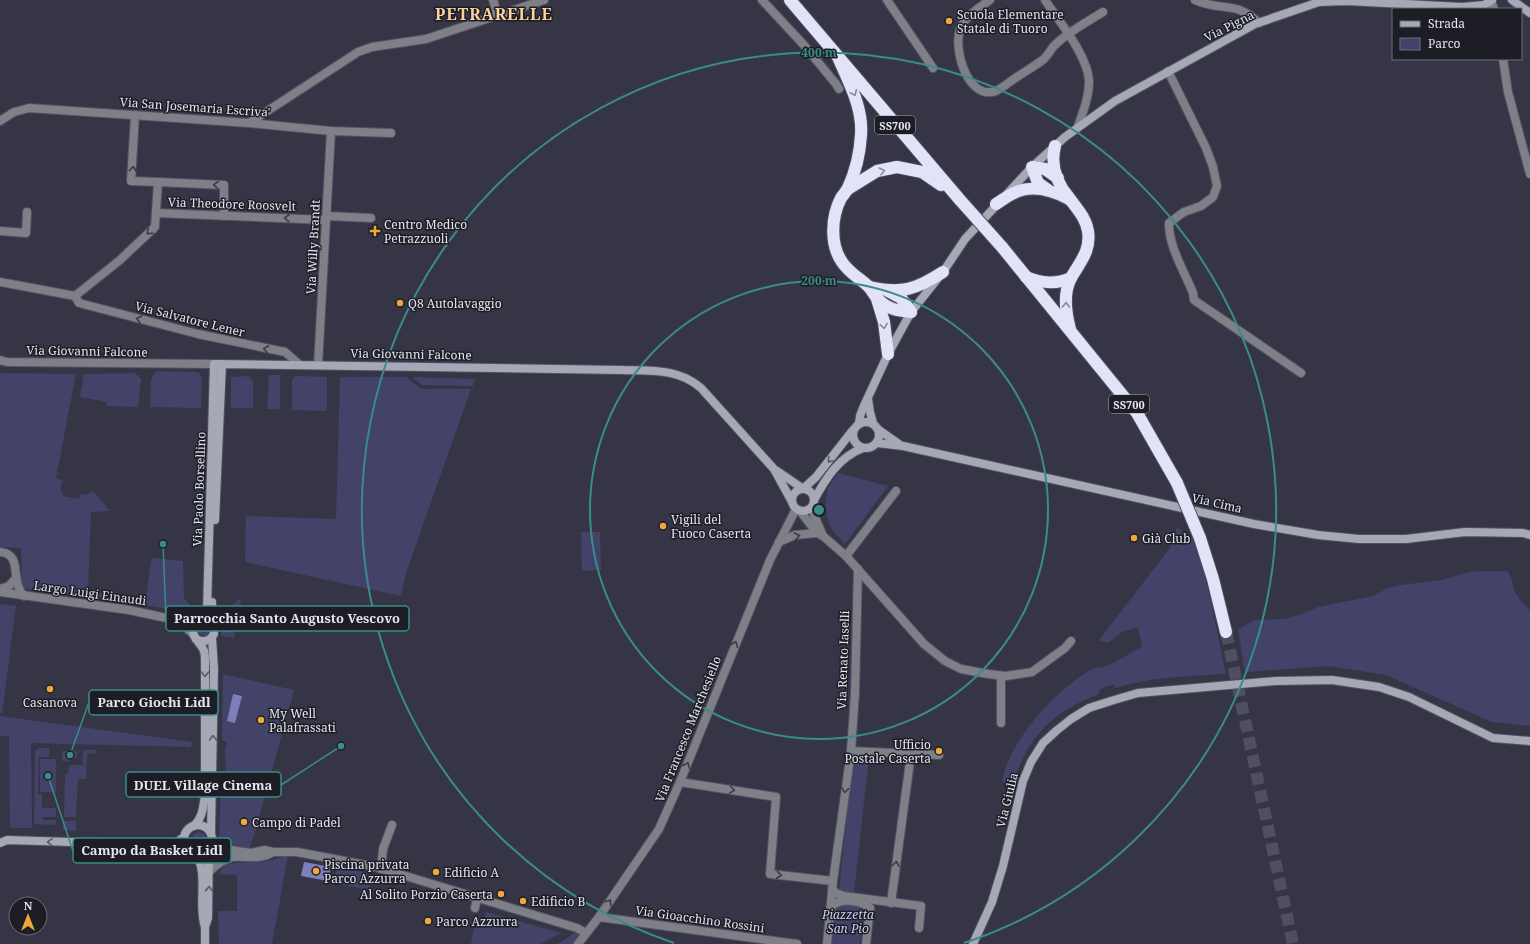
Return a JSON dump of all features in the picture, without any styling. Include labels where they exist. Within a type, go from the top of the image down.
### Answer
[{"type":"highway","name":"SS700","points":[[790,0],[956,196],[1002,247],[1136,414],[1177,483],[1200,538],[1213,579],[1226,632]]},
{"type":"highway","name":"SS700","points":[[838,58],[859,104],[861,134],[856,163],[848,189],[841,198],[833,225],[835,243],[841,262],[853,276],[869,287],[878,299],[886,306],[897,311],[910,312]]},
{"type":"highway","name":"SS700","points":[[1055,146],[1052,156],[1053,166],[1069,199]]},
{"type":"highway","name":"SS700","points":[[848,189],[878,171],[897,167],[922,172],[956,196]]},
{"type":"highway","name":"SS700","points":[[1032,167],[1038,183],[1048,190]]},
{"type":"highway","points":[[1032,167],[1045,169],[1058,178]]},
{"type":"highway","name":"SS700","points":[[996,204],[1013,193],[1029,189],[1056,192],[1069,199],[1078,208],[1085,221],[1088,231],[1088,246],[1080,265],[1070,278],[1067,289],[1066,312],[1071,332]]},
{"type":"highway","name":"SS700","points":[[869,287],[888,291],[917,287],[943,272]]},
{"type":"highway","points":[[1026,277],[1036,281],[1053,283],[1061,282],[1070,278]]},
{"type":"highway","name":"SS700","points":[[888,291],[901,298],[910,312]]},
{"type":"highway","name":"SS700","points":[[878,299],[884,322],[888,354]]},
{"type":"street","points":[[493,0],[498,16]]},
{"type":"street","points":[[249,123],[358,52],[372,47],[426,39],[544,0]]},
{"type":"street","points":[[762,0],[803,44],[839,89]]},
{"type":"street","points":[[887,0],[933,68]]},
{"type":"street","points":[[990,0],[965,19],[960,30],[957,47],[962,65],[972,83],[979,90],[988,93],[997,90],[1044,59],[1053,47],[1069,34],[1103,12]]},
{"type":"street","points":[[1045,0],[1074,41],[1084,63],[1089,80],[1084,110],[1078,126]]},
{"type":"street","points":[[1195,0],[1208,3],[1236,3],[1254,15],[1259,23]]},
{"type":"street","points":[[1512,0],[1530,13]]},
{"type":"street","name":"Via Pigna","points":[[1168,71],[1259,23],[1319,2],[1347,1],[1462,7],[1492,3]]},
{"type":"street","points":[[1503,60],[1508,92],[1530,174]]},
{"type":"street","points":[[863,448],[854,441],[856,427],[888,354],[910,312],[943,272],[965,239],[1032,167],[1078,126],[1115,101],[1168,71],[1206,148],[1213,167],[1217,186],[1213,197],[1201,206],[1184,212],[1168,223],[1168,230],[1171,239],[1193,293],[1194,300],[1301,373]]},
{"type":"street","name":"Via San Josemaria Escriva'","points":[[0,121],[14,112],[29,108],[249,123],[331,131],[391,133]]},
{"type":"street","points":[[135,115],[136,124],[132,181],[224,185],[224,216]]},
{"type":"street","name":"Via Willy Brandt","points":[[318,365],[331,131]]},
{"type":"street","points":[[156,213],[158,182]]},
{"type":"street","points":[[0,231],[26,233],[27,212]]},
{"type":"street","name":"Via Theodore Roosvelt","points":[[75,296],[120,260],[133,246],[155,227],[156,213],[224,216],[371,218]]},
{"type":"street","points":[[0,282],[75,296]]},
{"type":"street","name":"Via Salvatore Lener","points":[[75,296],[79,303],[116,313],[198,334],[284,352],[300,365]]},
{"type":"street","name":"Via Giovanni Falcone","points":[[2,362],[318,365],[666,372],[684,376],[692,380],[701,388],[774,469],[791,500]]},
{"type":"street","name":"Via Paolo Borsellino","points":[[203,617],[207,610],[218,364]]},
{"type":"street","points":[[798,510],[810,509],[824,482],[837,464],[853,452],[870,447],[877,443],[879,439],[878,430],[873,423],[868,398]]},
{"type":"street","points":[[873,423],[866,422],[856,427],[816,478],[803,488],[796,491],[791,500],[820,535],[846,556],[924,644],[945,661],[961,669],[1001,676],[1032,672],[1065,648],[1071,641]]},
{"type":"street","name":"Via Cima","points":[[878,430],[903,446]]},
{"type":"street","name":"Via Cima","points":[[877,443],[903,446],[1254,524],[1318,535],[1359,539],[1406,539],[1465,532],[1523,533],[1530,535]]},
{"type":"street","name":"Via Giovanni Falcone","points":[[774,469],[803,488]]},
{"type":"street","points":[[803,488],[811,491],[814,502],[814,515],[820,535]]},
{"type":"street","points":[[846,556],[896,491]]},
{"type":"street","name":"Via Francesco Marchesiello","points":[[578,944],[599,917],[659,829],[680,782],[770,560],[786,526],[798,510]]},
{"type":"street","points":[[779,542],[795,535],[820,535]]},
{"type":"street","points":[[0,552],[8,554],[14,560],[16,578],[20,591],[24,596]]},
{"type":"street","name":"Via Renato Iaselli","points":[[827,944],[832,885],[851,751],[855,693],[858,569]]},
{"type":"street","points":[[0,591],[16,578]]},
{"type":"street","name":"Largo Luigi Einaudi","points":[[0,591],[24,596],[129,610],[176,620],[203,617]]},
{"type":"street","points":[[203,617],[214,627]]},
{"type":"street","points":[[203,617],[210,621],[215,631],[212,638],[214,669],[211,833],[213,840],[210,848],[208,918],[205,927]]},
{"type":"street","points":[[0,843],[7,840],[168,845],[174,844],[184,837],[189,829],[199,821],[202,815],[206,779],[205,654],[203,648],[195,637],[193,628],[203,617]]},
{"type":"street","name":"Largo Luigi Einaudi","points":[[176,620],[195,637]]},
{"type":"street","points":[[195,637],[199,640],[206,641],[212,638]]},
{"type":"street","points":[[1001,676],[1001,723]]},
{"type":"street","name":"Via Giulia","points":[[973,944],[992,902],[1003,866],[1023,781],[1036,752],[1056,731],[1071,719],[1089,708],[1138,693],[1275,681],[1332,680],[1379,687],[1409,697],[1493,738],[1530,740]]},
{"type":"street","points":[[851,751],[939,755]]},
{"type":"street","points":[[892,903],[911,754]]},
{"type":"street","points":[[680,782],[776,797],[770,874],[832,885],[840,894],[877,901],[921,906],[919,928]]},
{"type":"street","points":[[194,826],[202,825],[211,833]]},
{"type":"street","points":[[381,869],[383,849],[392,825]]},
{"type":"street","points":[[184,837],[186,845],[194,852],[201,863],[202,918],[205,927],[205,944]]},
{"type":"street","points":[[194,852],[202,853],[210,848],[251,852],[265,850],[273,852],[297,852],[381,869],[577,928],[586,933]]},
{"type":"street","points":[[210,871],[223,860],[231,858],[267,856],[273,852]]},
{"type":"street","points":[[474,908],[477,898]]},
{"type":"street","points":[[831,907],[837,901],[841,901],[861,902],[870,908]]},
{"type":"street","points":[[866,944],[870,908],[877,901]]},
{"type":"street","name":"Via Gioacchino Rossini","points":[[599,917],[797,944]]},
{"type":"green space","points":[[156,371],[199,373],[202,378],[201,408],[150,407],[151,380]]},
{"type":"green space","points":[[0,373],[76,374],[56,478],[63,481],[60,490],[63,492],[63,496],[79,499],[81,494],[86,495],[93,491],[110,511],[91,512],[88,592],[145,601],[152,558],[183,561],[184,598],[198,615],[145,605],[22,588],[21,548],[0,547]]},
{"type":"green space","points":[[135,373],[141,379],[138,407],[107,406],[107,402],[80,397],[84,374]]},
{"type":"green space","points":[[269,375],[280,375],[280,409],[267,409]]},
{"type":"green space","points":[[249,376],[253,382],[253,408],[231,408],[231,378]]},
{"type":"green space","points":[[294,377],[327,377],[327,411],[292,410],[292,381]]},
{"type":"green space","points":[[340,377],[406,377],[421,389],[471,389],[407,570],[401,596],[245,562],[246,516],[336,519]]},
{"type":"green space","points":[[412,377],[475,379],[473,386],[422,385]]},
{"type":"green space","points":[[838,473],[888,486],[845,544],[832,530],[825,506],[828,488]]},
{"type":"green space","points":[[1177,527],[1194,540],[1199,553],[1226,674],[1156,679],[1115,688],[1114,684],[1100,689],[1099,694],[1068,709],[1044,728],[1034,739],[1026,752],[1013,784],[1002,782],[1006,766],[1014,750],[1024,734],[1049,703],[1064,689],[1092,669],[1106,666],[1142,647],[1138,627],[1122,632],[1108,643],[1099,640],[1170,548]]},
{"type":"green space","points":[[581,532],[600,532],[601,570],[582,571]]},
{"type":"green space","points":[[1507,571],[1511,577],[1517,595],[1530,610],[1530,726],[1492,722],[1386,675],[1329,666],[1245,672],[1238,629],[1255,620],[1284,619],[1302,614],[1318,607],[1373,596],[1388,588],[1441,580],[1469,572]]},
{"type":"green space","points":[[239,599],[241,601],[234,638],[221,636],[221,616]]},
{"type":"green space","points":[[0,604],[16,606],[2,714],[0,713]]},
{"type":"green space","points":[[204,624],[208,626],[210,630],[208,634],[204,636],[200,634],[198,630],[200,626]]},
{"type":"green space","points":[[223,674],[294,690],[249,850],[219,846],[221,778],[226,778],[225,751],[227,742],[222,740]]},
{"type":"green space","points":[[0,716],[192,742],[191,747],[31,743],[32,828],[10,828],[9,736],[0,736]]},
{"type":"green space","points":[[38,748],[49,748],[49,757],[39,757],[38,794],[42,794],[42,808],[56,808],[56,817],[43,817],[43,820],[56,820],[56,825],[34,824],[35,751]]},
{"type":"green space","points":[[83,750],[96,750],[96,753],[87,754],[86,779],[78,779],[76,817],[64,817],[65,774],[68,774],[69,765],[83,765]]},
{"type":"green space","points":[[62,751],[77,751],[77,758],[70,758],[70,761],[62,761]]},
{"type":"green space","points":[[853,755],[869,756],[854,893],[839,891]]},
{"type":"green space","points":[[40,759],[56,759],[56,792],[40,792]]},
{"type":"green space","points":[[63,821],[76,821],[76,831],[63,830]]},
{"type":"green space","points":[[199,832],[204,834],[206,839],[204,844],[199,846],[194,844],[192,839],[194,834]]},
{"type":"green space","points":[[288,855],[272,944],[219,944],[218,911],[237,911],[237,875],[218,874],[226,864],[273,860]]},
{"type":"green space","points":[[337,866],[372,874],[369,890],[334,883]]},
{"type":"green space","name":"Piazzetta San Pio","points":[[842,903],[859,905],[864,911],[860,944],[831,944],[834,907]]},
{"type":"green space","points":[[486,912],[561,933],[540,944],[471,944],[476,917],[484,920]]},
{"type":"green space","points":[[577,931],[583,934],[573,944],[558,944]]},
{"type":"shaded area","points":[[233,694],[242,696],[235,723],[227,721]]},
{"type":"shaded area","name":"Piscina privata Parco Azzurra","points":[[304,862],[331,867],[328,881],[301,876]]},
{"type":"tunnel","points":[[1226,632],[1293,944]]},
{"type":"place","name":"Scuola Elementare Statale di Tuoro","points":[[949,21]]},
{"type":"place","name":"Centro Medico Petrazzuoli","points":[[375,231]]},
{"type":"place","name":"Q8 Autolavaggio","points":[[400,303]]},
{"type":"place","name":"Vigili del Fuoco Caserta","points":[[663,526]]},
{"type":"place","name":"Già Club","points":[[1134,538]]},
{"type":"place","name":"Parrocchia Santo Augusto Vescovo","points":[[163,544]]},
{"type":"place","name":"Casanova","points":[[50,689]]},
{"type":"place","name":"My Well Palafrassati","points":[[261,720]]},
{"type":"place","name":"DUEL Village Cinema","points":[[341,746]]},
{"type":"place","name":"Ufficio Postale Caserta","points":[[939,751]]},
{"type":"place","name":"Parco Giochi Lidl","points":[[70,755]]},
{"type":"place","name":"Campo da Basket Lidl","points":[[48,776]]},
{"type":"place","name":"Campo di Padel","points":[[244,822]]},
{"type":"place","name":"Piscina privata Parco Azzurra","points":[[316,871]]},
{"type":"place","name":"Edificio A","points":[[436,872]]},
{"type":"place","name":"Al Solito Porzio Caserta","points":[[501,894]]},
{"type":"place","name":"Edificio B","points":[[523,901]]},
{"type":"place","name":"Parco Azzurra","points":[[428,921]]},
{"type":"district","name":"PETRARELLE","points":[[494,14]]}]
